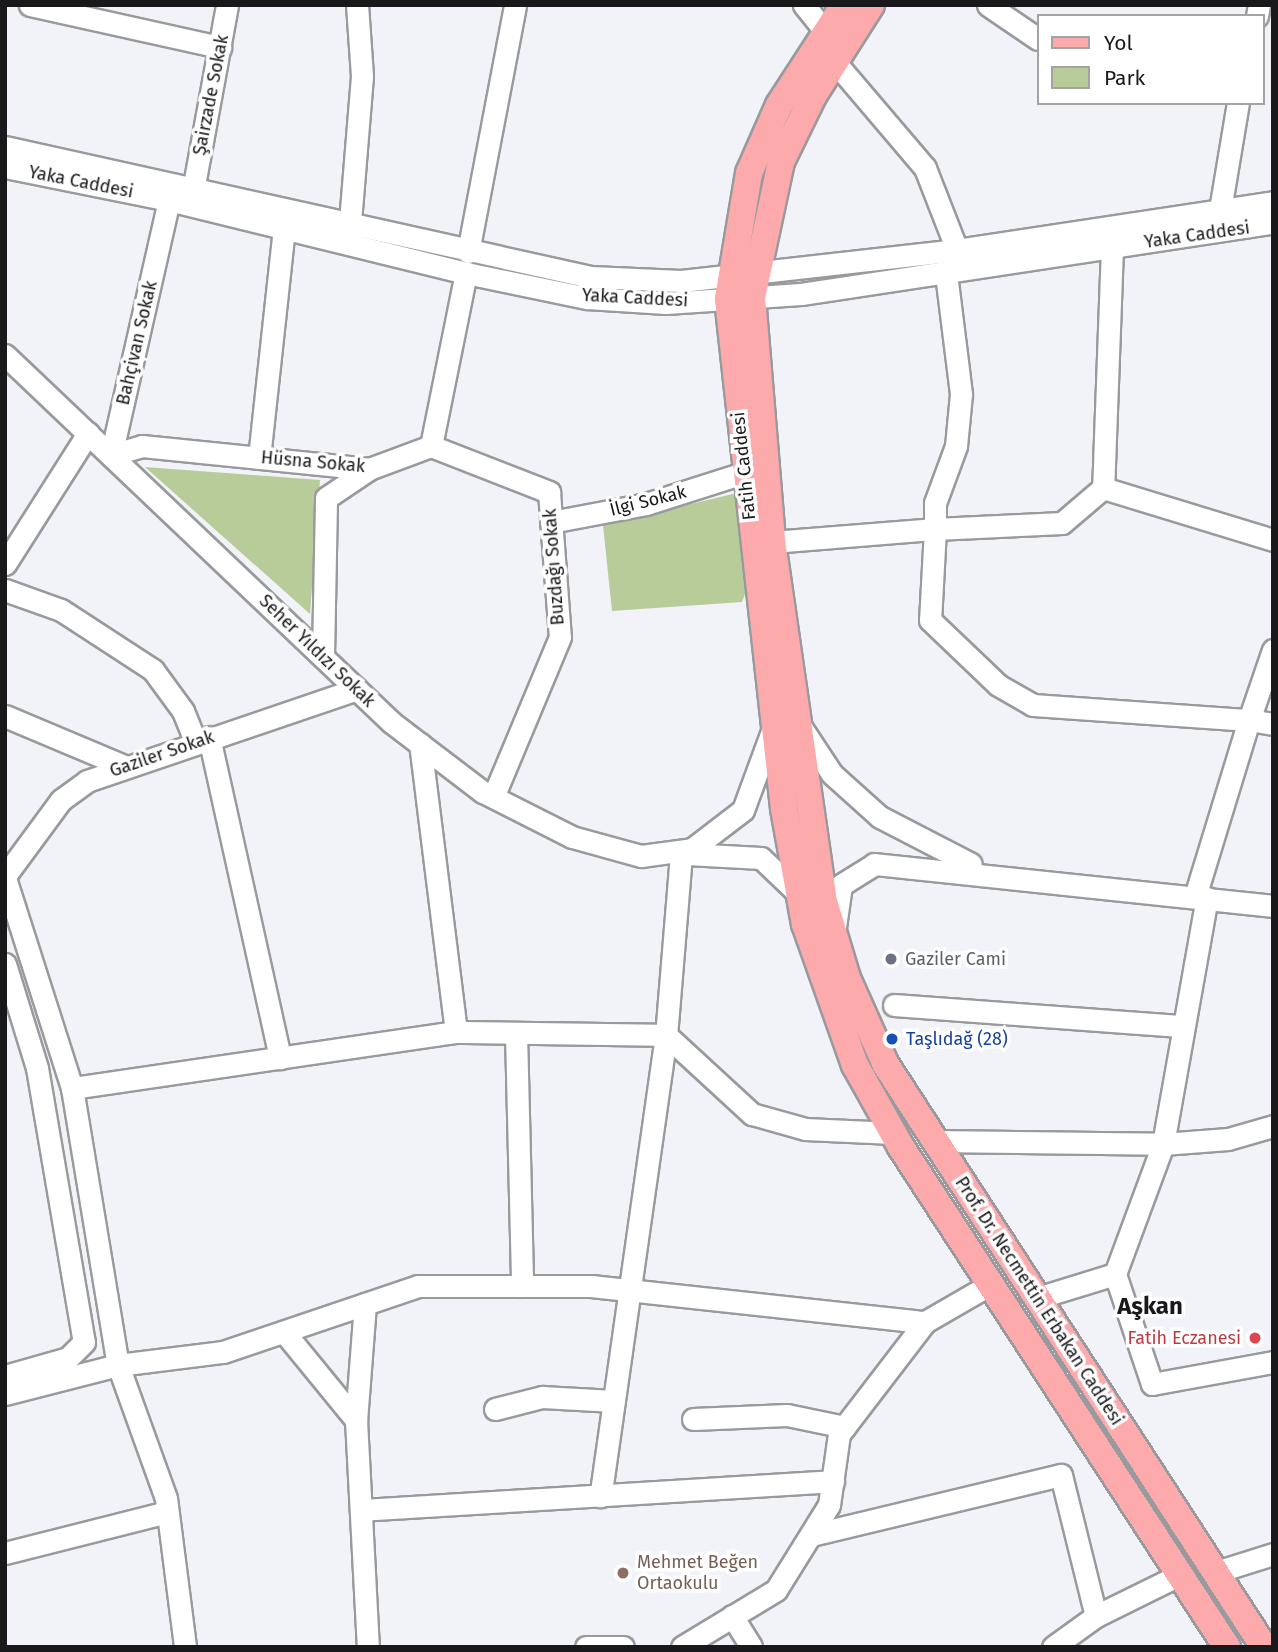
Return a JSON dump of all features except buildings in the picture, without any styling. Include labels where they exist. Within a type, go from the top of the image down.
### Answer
[{"type":"main road","name":"Fatih Caddesi","points":[[824,948],[809,832],[783,718],[744,473],[741,288],[749,173],[779,105],[844,5]]},
{"type":"main road","name":"Fatih Caddesi","points":[[824,948],[799,894],[783,718],[772,542],[741,288],[781,162],[834,61],[872,5]]},
{"type":"main road","name":"Prof. Dr. Necmettin Erbakan Caddesi","points":[[824,948],[855,1065],[893,1133],[989,1285],[1227,1647]]},
{"type":"main road","name":"Prof. Dr. Necmettin Erbakan Caddesi","points":[[824,948],[880,1054],[933,1141],[1264,1647]]},
{"type":"street","points":[[30,5],[220,47]]},
{"type":"street","name":"Şairzade Sokak","points":[[194,185],[227,5]]},
{"type":"street","points":[[350,222],[362,76],[358,5]]},
{"type":"street","points":[[431,446],[515,5]]},
{"type":"street","points":[[804,5],[826,32]]},
{"type":"street","points":[[988,5],[1036,38]]},
{"type":"street","points":[[834,61],[925,168],[957,250]]},
{"type":"street","points":[[1220,210],[1238,105]]},
{"type":"street","name":"Yaka Caddesi","points":[[5,147],[194,185],[350,222],[467,263]]},
{"type":"street","name":"Yaka Caddesi","points":[[5,167],[467,263],[591,277],[741,288],[946,274],[1273,223]]},
{"type":"street","name":"Bahçivan Sokak","points":[[111,455],[169,200]]},
{"type":"street","name":"Yaka Caddesi","points":[[741,288],[957,250],[1273,202]]},
{"type":"street","points":[[259,458],[284,227]]},
{"type":"street","points":[[772,542],[935,529],[1062,523],[1103,488],[1112,247]]},
{"type":"street","points":[[946,274],[961,394],[956,446],[934,503],[930,620],[998,685],[1034,705],[1273,724]]},
{"type":"street","name":"Seher Yıldızı Sokak","points":[[5,355],[357,689],[420,744],[493,797],[572,837],[641,856],[681,854],[761,858],[799,894]]},
{"type":"street","points":[[5,564],[88,433]]},
{"type":"street","name":"Hüsna Sokak","points":[[111,455],[142,446],[369,470],[431,446]]},
{"type":"street","name":"Buzdağı Sokak","points":[[431,446],[549,492],[560,637],[493,797]]},
{"type":"street","points":[[323,657],[326,498],[369,470]]},
{"type":"street","name":"İlgi Sokak","points":[[551,522],[646,505],[744,473]]},
{"type":"street","points":[[1103,488],[1273,540]]},
{"type":"street","points":[[5,590],[61,610],[153,670],[202,739],[280,1058]]},
{"type":"street","points":[[1273,650],[1249,720],[1201,897],[1163,1144],[1115,1274],[1152,1384],[1273,1362]]},
{"type":"street","name":"Gaziler Sokak","points":[[5,877],[61,800],[124,766],[357,689]]},
{"type":"street","points":[[5,716],[124,766]]},
{"type":"street","points":[[600,1496],[626,1289],[666,1035],[681,854],[743,810],[783,718],[832,774],[880,817],[992,872]]},
{"type":"street","points":[[420,744],[456,1032]]},
{"type":"street","points":[[824,948],[838,890],[858,869],[885,864],[992,872],[1273,906]]},
{"type":"street","points":[[5,877],[72,1088],[118,1365],[167,1512],[185,1647]]},
{"type":"street","points":[[5,964],[37,1068],[84,1342],[68,1358],[5,1376]]},
{"type":"street","points":[[894,1005],[1183,1026]]},
{"type":"street","points":[[72,1088],[456,1032],[666,1035],[752,1114],[805,1129],[893,1133]]},
{"type":"street","points":[[516,1033],[522,1286]]},
{"type":"street","points":[[933,1141],[1163,1144],[1227,1139],[1273,1126]]},
{"type":"street","points":[[57,1173],[85,1170]]},
{"type":"street","points":[[1037,1298],[1115,1274]]},
{"type":"street","points":[[682,1647],[776,1590],[829,1506],[845,1427],[925,1322],[989,1285]]},
{"type":"street","points":[[5,1394],[118,1365],[223,1352],[418,1286],[626,1289],[925,1322]]},
{"type":"street","points":[[365,1304],[356,1420],[368,1647]]},
{"type":"street","points":[[284,1332],[356,1420]]},
{"type":"street","points":[[495,1409],[542,1397],[614,1401]]},
{"type":"street","points":[[693,1419],[787,1415],[845,1427]]},
{"type":"street","points":[[811,1535],[1061,1475],[1096,1616]]},
{"type":"street","points":[[361,1510],[833,1481]]},
{"type":"street","points":[[5,1553],[167,1512]]},
{"type":"street","points":[[1216,1572],[1273,1554]]},
{"type":"street","points":[[1053,1647],[1096,1616],[1179,1575]]},
{"type":"street","points":[[732,1616],[751,1647]]},
{"type":"street","points":[[586,1647],[622,1647]]},
{"type":"green space","points":[[145,467],[320,480],[310,614]]},
{"type":"green space","points":[[737,493],[749,583],[742,602],[612,611],[603,525]]},
{"type":"place","name":"Gaziler Cami","points":[[891,959]]},
{"type":"place","name":"Taşlıdağ (28)","points":[[892,1039]]},
{"type":"place","name":"Fatih Eczanesi","points":[[1255,1338]]},
{"type":"place","name":"Mehmet Beğen Ortaokulu","points":[[623,1573]]},
{"type":"district","name":"Aşkan","points":[[1150,1307]]}]
